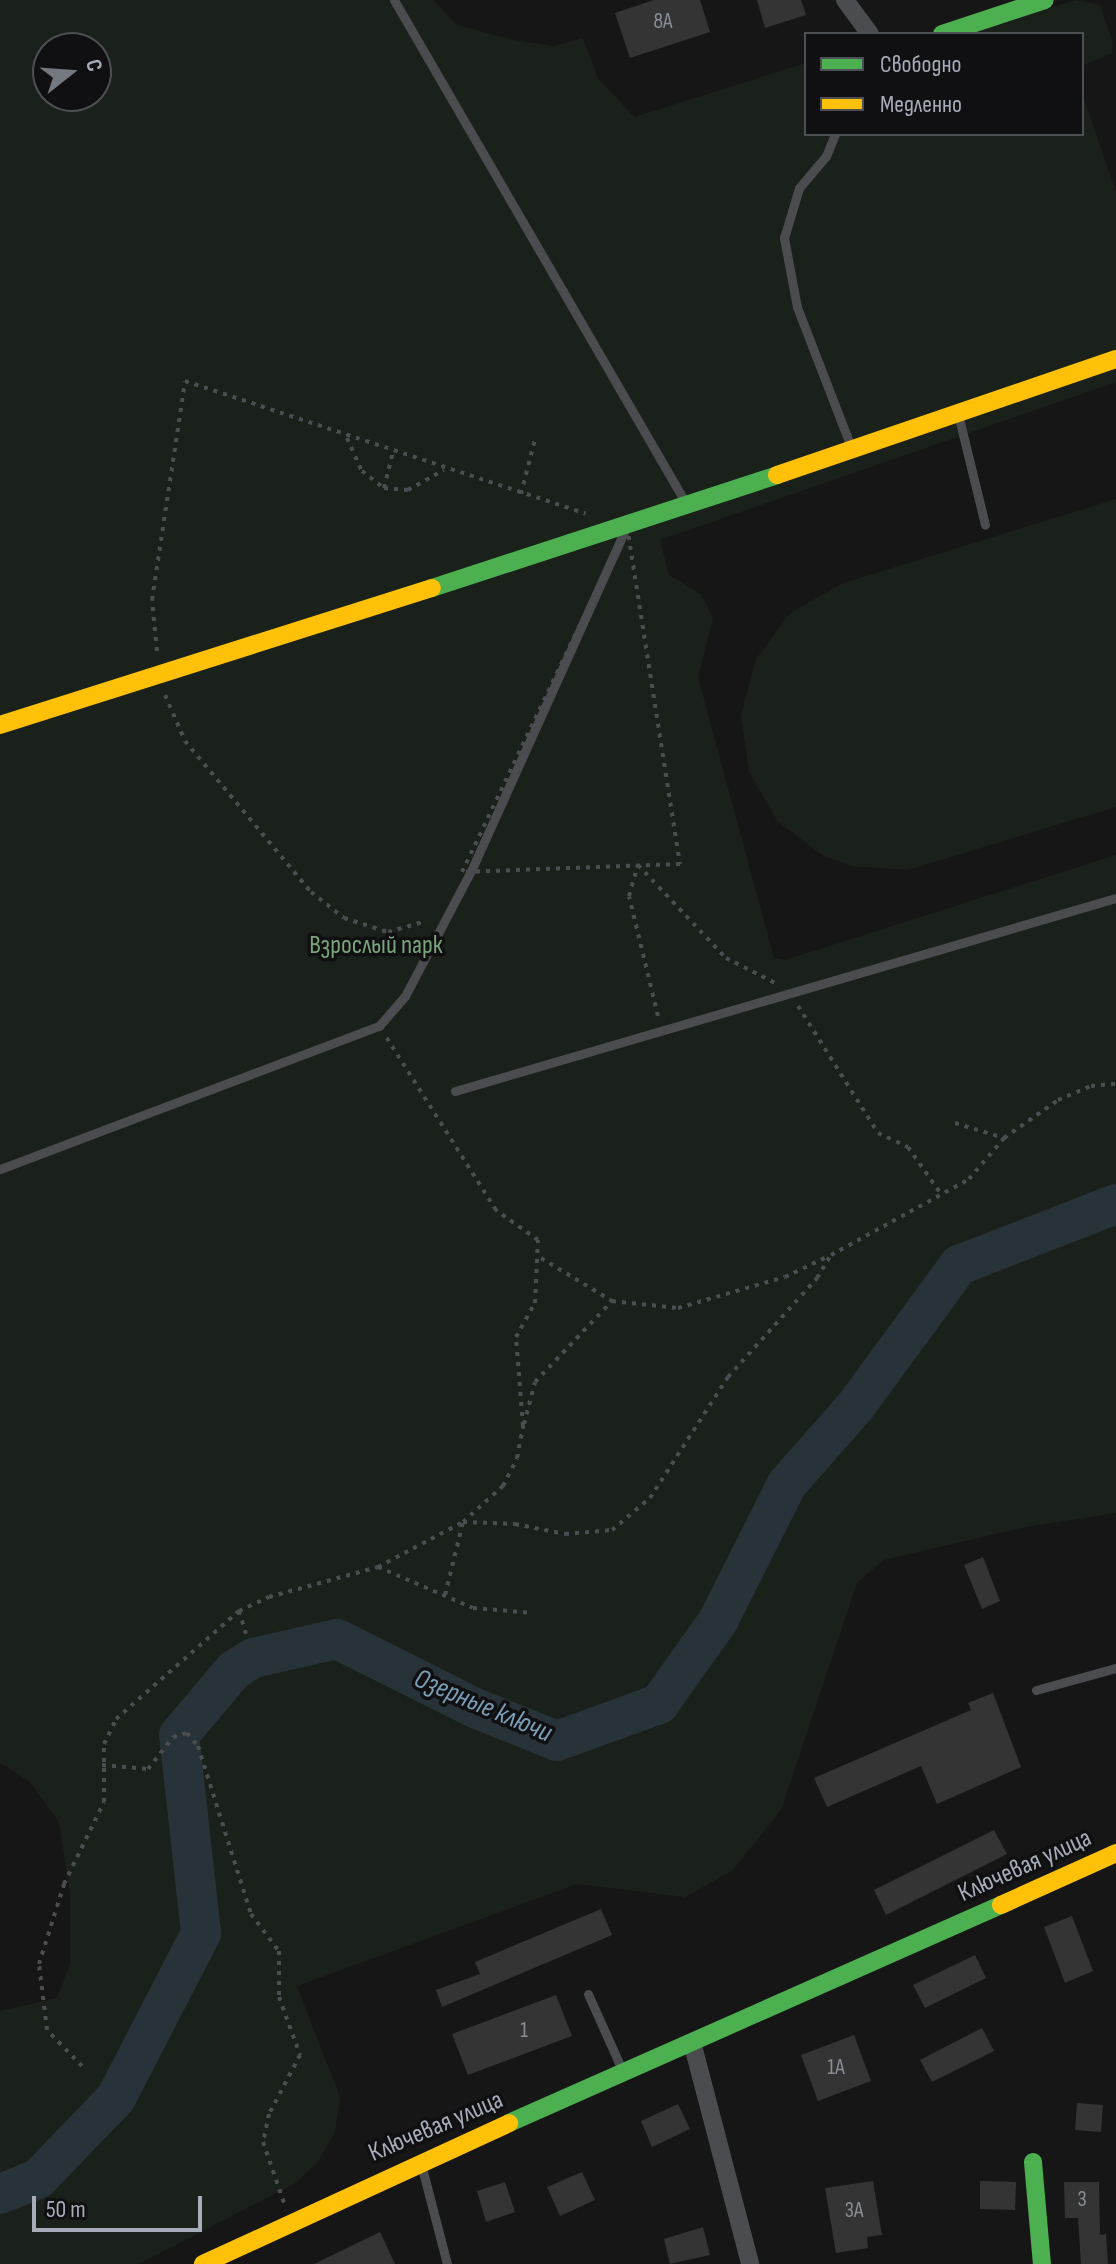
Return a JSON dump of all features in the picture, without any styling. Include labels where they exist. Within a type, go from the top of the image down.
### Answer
[{"type":"street","points":[[845,0],[864,32]]},
{"type":"street","points":[[948,32],[1045,0]]},
{"type":"street","points":[[0,725],[619,524],[687,505],[1116,359]]},
{"type":"street","name":"Ключевая улица","points":[[203,2264],[421,2160],[693,2046],[1116,1853]]},
{"type":"street","points":[[693,2046],[750,2264]]},
{"type":"street","points":[[1033,2162],[1042,2264]]},
{"type":"lane","points":[[394,0],[687,505]]},
{"type":"lane","points":[[834,136],[826,156],[799,188],[784,238],[797,307],[851,447]]},
{"type":"lane","points":[[957,411],[985,525]]},
{"type":"lane","points":[[0,1169],[379,1026],[405,996],[466,872],[619,524]]},
{"type":"lane","points":[[455,1091],[1116,898]]},
{"type":"lane","points":[[1036,1690],[1116,1668]]},
{"type":"lane","points":[[588,1994],[625,2075]]},
{"type":"lane","points":[[421,2160],[447,2264]]},
{"type":"path","points":[[433,918],[388,932],[344,918],[311,892],[185,741],[159,674],[152,600],[185,381],[347,438],[597,517]]},
{"type":"path","points":[[347,438],[362,471],[384,488],[408,490],[444,470]]},
{"type":"path","points":[[521,494],[535,439]]},
{"type":"path","points":[[384,488],[393,452]]},
{"type":"path","points":[[455,883],[466,872],[680,864],[619,524]]},
{"type":"path","points":[[379,1026],[496,1210],[538,1240],[541,1258],[535,1303],[516,1337],[523,1426]]},
{"type":"path","points":[[541,1258],[612,1301],[678,1308],[785,1277],[969,1179],[1004,1138],[1058,1100],[1091,1086],[1116,1084]]},
{"type":"path","points":[[955,1123],[1004,1138]]},
{"type":"path","points":[[463,1522],[515,1524],[565,1534],[612,1530],[650,1498],[728,1377],[817,1278],[831,1255]]},
{"type":"path","points":[[82,2066],[47,2030],[39,1964],[64,1884],[101,1811],[106,1785],[102,1765],[116,1719],[239,1611],[269,1597],[378,1567],[463,1522],[503,1486],[517,1458],[535,1382],[612,1301]]},
{"type":"path","points":[[445,1595],[463,1522]]},
{"type":"path","points":[[378,1567],[473,1608],[533,1613]]},
{"type":"path","points":[[239,1611],[247,1638]]},
{"type":"path","points":[[102,1765],[148,1769],[173,1737],[187,1733],[198,1746],[251,1914],[279,1951],[279,1997],[300,2055],[269,2114],[263,2142],[270,2174],[291,2220]]},
{"type":"green space","name":"Взрослый парк","points":[[0,0],[433,0],[457,25],[514,40],[554,46],[583,38],[598,78],[634,117],[804,64],[804,136],[1084,136],[1084,99],[1116,192],[1116,382],[660,540],[669,575],[701,594],[713,618],[698,677],[774,958],[785,960],[1116,855],[1116,1513],[1026,1527],[884,1560],[857,1583],[781,1810],[732,1871],[685,1897],[577,1884],[297,1986],[340,2097],[335,2132],[318,2162],[294,2184],[139,2264],[0,2264],[0,2011],[57,1998],[70,1964],[70,1894],[59,1822],[29,1781],[0,1763]]},
{"type":"green space","points":[[1076,0],[1100,5],[1113,43],[1112,53],[1084,65],[1084,32],[969,32]]},
{"type":"green space","points":[[1116,499],[1116,807],[908,870],[851,866],[824,856],[778,822],[749,772],[741,715],[756,659],[790,613],[843,583]]},
{"type":"building","points":[[654,0],[700,0],[710,32],[630,58],[615,13]]},
{"type":"building","points":[[757,0],[801,0],[806,15],[765,28]]},
{"type":"building","points":[[983,1557],[1000,1601],[982,1609],[964,1565]]},
{"type":"building","points":[[993,1693],[1021,1767],[937,1804],[921,1766],[827,1807],[814,1778],[971,1710],[968,1703]]},
{"type":"building","points":[[994,1830],[1007,1854],[886,1915],[874,1890]]},
{"type":"building","points":[[601,1909],[612,1935],[442,2007],[436,1990],[480,1974],[475,1962]]},
{"type":"building","points":[[1072,1916],[1093,1971],[1065,1983],[1044,1927]]},
{"type":"building","points":[[975,1955],[986,1978],[925,2008],[913,1985]]},
{"type":"building","points":[[556,1995],[572,2036],[468,2075],[452,2034]]},
{"type":"building","points":[[982,2028],[994,2051],[932,2082],[920,2060]]},
{"type":"building","points":[[854,2035],[871,2081],[818,2101],[801,2055]]},
{"type":"building","points":[[1077,2103],[1103,2105],[1101,2132],[1075,2130]]},
{"type":"building","points":[[678,2104],[690,2129],[652,2147],[641,2121]]},
{"type":"building","points":[[582,2172],[595,2200],[560,2216],[547,2187]]},
{"type":"building","points":[[873,2181],[882,2235],[867,2237],[868,2248],[836,2253],[825,2188]]},
{"type":"building","points":[[980,2181],[1016,2182],[1015,2210],[980,2209]]},
{"type":"building","points":[[505,2182],[515,2212],[486,2222],[477,2191]]},
{"type":"building","points":[[1064,2182],[1099,2182],[1100,2235],[1106,2234],[1108,2264],[1081,2264],[1078,2218],[1065,2218]]},
{"type":"building","points":[[703,2227],[710,2255],[670,2264],[664,2239]]},
{"type":"building","points":[[380,2232],[395,2264],[314,2264]]},
{"type":"waterway","name":"Озерные ключи","points":[[0,2194],[38,2179],[116,2098],[201,1933],[179,1735],[234,1670],[253,1658],[337,1639],[475,1708],[557,1741],[659,1704],[718,1621],[787,1484],[855,1407],[959,1265],[1116,1204]]},
{"type":"traffic: fast","points":[[948,32],[1045,0]]},
{"type":"traffic: fast","points":[[432,588],[777,475]]},
{"type":"traffic: fast","points":[[509,2123],[1001,1905]]},
{"type":"traffic: fast","points":[[1033,2162],[1042,2264]]},
{"type":"traffic: slow","points":[[777,475],[1116,359]]},
{"type":"traffic: slow","points":[[0,725],[432,588]]},
{"type":"traffic: slow","points":[[1001,1905],[1116,1853]]},
{"type":"traffic: slow","points":[[203,2264],[509,2123]]}]
